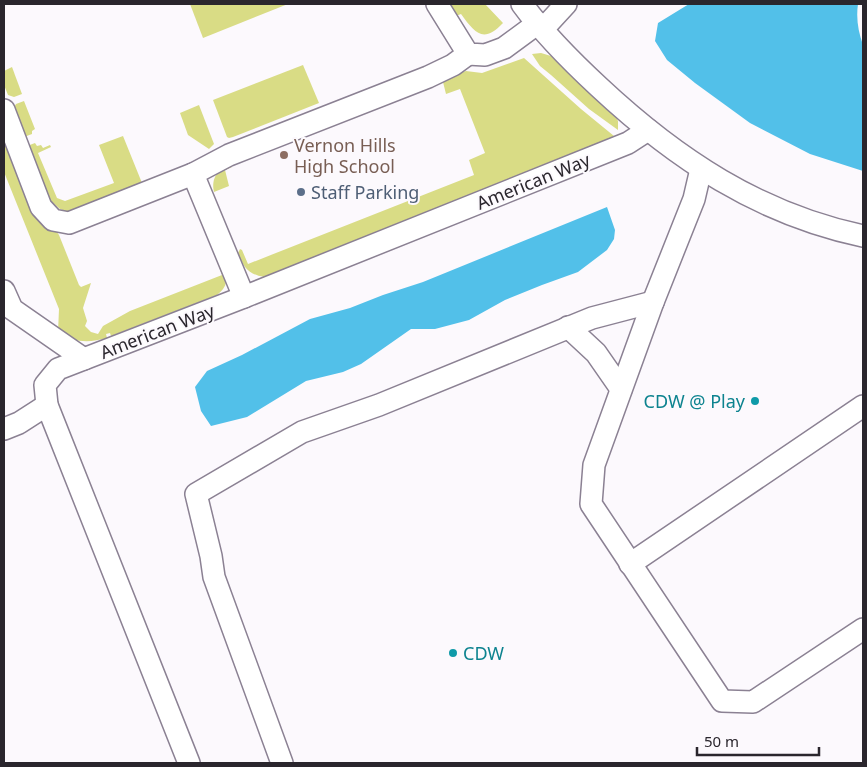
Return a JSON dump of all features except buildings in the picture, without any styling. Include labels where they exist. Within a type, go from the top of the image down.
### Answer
[{"type":"street","points":[[437,4],[468,54]]},
{"type":"street","points":[[522,4],[584,73],[624,111],[700,169],[738,191],[792,215],[826,227],[863,236]]},
{"type":"street","points":[[4,110],[42,207],[53,220],[70,223],[184,177],[229,155],[428,76],[453,65],[468,54],[485,56],[504,48],[540,26],[566,4]]},
{"type":"street","name":"American Way","points":[[189,763],[47,405],[45,384],[58,370],[84,359],[628,143],[648,130]]},
{"type":"street","points":[[700,169],[694,199],[653,302],[594,465],[591,504],[722,701],[753,702],[863,629]]},
{"type":"street","points":[[184,177],[244,297]]},
{"type":"street","points":[[4,291],[12,309],[84,359]]},
{"type":"street","points":[[282,763],[214,577],[211,556],[196,494],[302,432],[379,405],[592,318],[653,302]]},
{"type":"street","points":[[568,327],[596,353],[621,389]]},
{"type":"street","points":[[4,429],[20,423],[47,405]]},
{"type":"street","points":[[630,564],[863,406]]},
{"type":"green space","points":[[190,4],[288,4],[203,38]]},
{"type":"green space","points":[[448,4],[485,4],[503,23],[490,33],[480,34],[475,31],[461,14],[456,16]]},
{"type":"green space","points":[[541,53],[551,56],[616,117],[618,130],[589,109],[540,66],[532,54]]},
{"type":"green space","points":[[524,58],[614,136],[599,144],[264,277],[250,272],[242,263],[238,253],[240,249],[248,264],[474,175],[469,160],[485,153],[460,89],[446,94],[443,82],[446,78],[466,71],[482,73]]},
{"type":"green space","points":[[303,65],[319,103],[233,137],[227,137],[213,100]]},
{"type":"green space","points":[[12,67],[22,94],[14,97],[8,95],[4,85],[4,71]]},
{"type":"green space","points":[[24,101],[35,129],[32,131],[32,134],[24,137],[13,109],[16,104]]},
{"type":"green space","points":[[199,105],[214,144],[209,149],[188,135],[180,113]]},
{"type":"green space","points":[[4,127],[49,221],[59,235],[79,285],[81,287],[91,283],[83,308],[87,321],[85,326],[91,332],[98,334],[103,326],[130,311],[222,275],[217,258],[226,277],[225,286],[217,295],[111,336],[110,333],[106,334],[107,338],[82,341],[64,336],[58,332],[59,309],[4,172]]},
{"type":"green space","points":[[123,136],[142,183],[68,212],[60,209],[51,201],[27,146],[35,143],[43,148],[50,145],[51,147],[38,153],[57,198],[65,201],[114,183],[99,145]]},
{"type":"green space","points":[[230,164],[232,167],[225,170],[229,186],[214,192],[213,187],[216,175]]},
{"type":"water","points":[[689,4],[858,4],[858,24],[863,45],[863,171],[810,154],[750,123],[667,60],[655,41],[658,23]]},
{"type":"water","points":[[607,207],[615,230],[614,239],[607,250],[578,272],[505,300],[469,320],[435,329],[411,329],[361,364],[343,372],[306,381],[247,417],[211,426],[201,411],[195,387],[207,371],[310,319],[350,308],[423,282]]},
{"type":"place","name":"Vernon Hills High School","points":[[284,155]]},
{"type":"place","name":"Staff Parking","points":[[301,192]]},
{"type":"place","name":"CDW @ Play","points":[[755,401]]},
{"type":"place","name":"CDW","points":[[453,653]]}]
